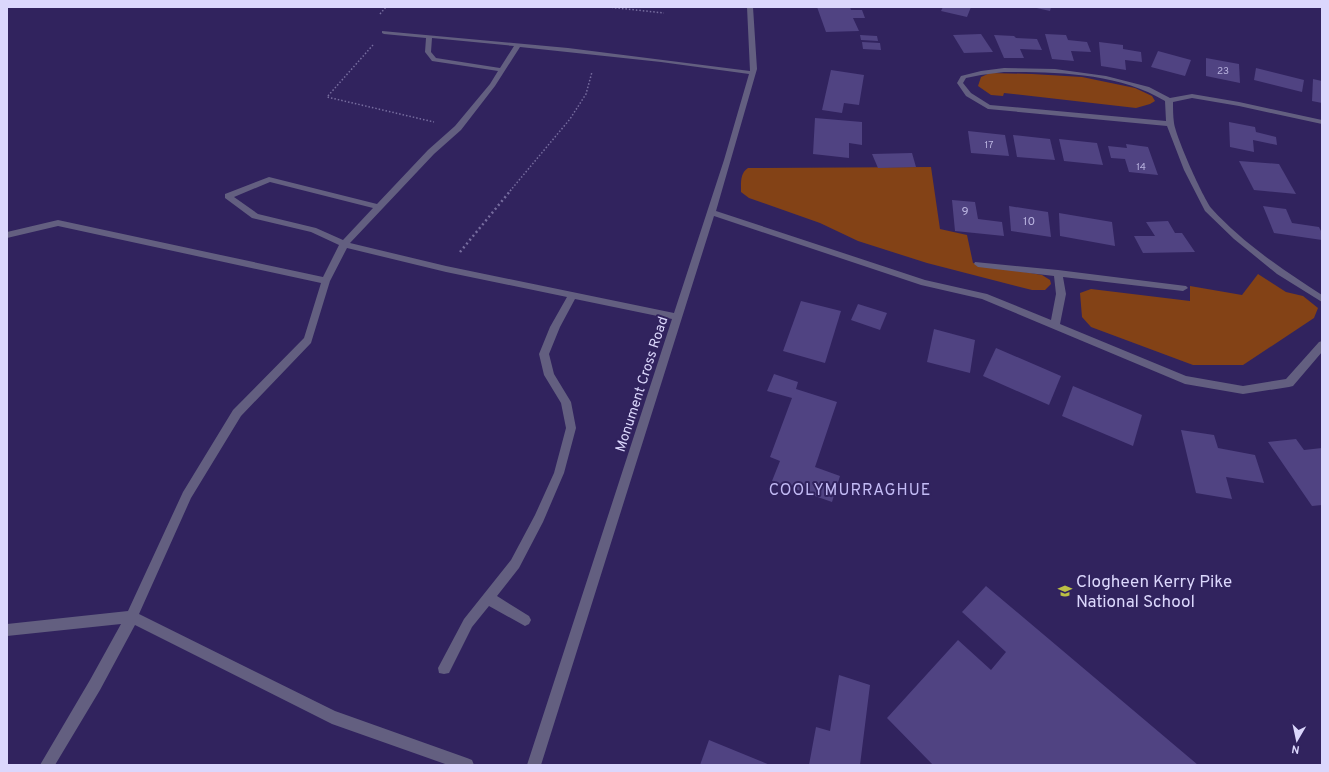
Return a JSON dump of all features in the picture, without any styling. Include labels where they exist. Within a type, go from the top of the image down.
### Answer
[{"type":"street","name":"Monument Cross Road","points":[[534,765],[728,160],[753,73],[750,7]]},
{"type":"street","points":[[384,32],[518,44],[677,61],[753,73]]},
{"type":"street","points":[[429,36],[428,52],[434,60],[502,70]]},
{"type":"street","points":[[47,765],[132,617],[187,494],[237,413],[308,340],[326,281],[344,244],[431,152],[458,128],[493,85],[518,44]]},
{"type":"street","points":[[1170,124],[988,107],[963,90],[960,83],[963,77],[974,73],[1015,70],[1050,71],[1119,81],[1148,88],[1169,100],[1182,99],[1192,96],[1199,97],[1322,122]]},
{"type":"street","points":[[1169,100],[1170,124],[1188,170],[1208,209],[1237,237],[1280,272],[1322,299]]},
{"type":"street","points":[[378,207],[269,179],[228,196],[255,216],[313,230],[344,244],[446,269],[677,317]]},
{"type":"street","points":[[711,212],[924,283],[984,296],[1185,380],[1243,390],[1289,383],[1322,345]]},
{"type":"street","points":[[7,236],[58,223],[326,281]]},
{"type":"street","points":[[978,264],[1183,288]]},
{"type":"street","points":[[1055,325],[1062,294],[1058,273]]},
{"type":"street","points":[[444,668],[468,623],[515,564],[539,518],[559,473],[571,428],[566,402],[549,375],[544,354],[555,327],[573,295]]},
{"type":"street","points":[[488,598],[526,620]]},
{"type":"street","points":[[7,630],[132,617],[332,717],[467,765]]},
{"type":"path","points":[[386,7],[378,17],[384,32],[327,96],[458,128]]},
{"type":"path","points":[[608,7],[664,13]]},
{"type":"path","points":[[446,269],[570,119],[586,94],[592,71],[593,52]]},
{"type":"shaded area","points":[[990,73],[1082,77],[1135,88],[1152,96],[1155,101],[1136,108],[1004,93],[1003,96],[991,95],[978,86],[981,77]]},
{"type":"shaded area","points":[[931,167],[940,229],[967,235],[973,263],[1042,275],[1050,280],[1051,284],[1045,290],[1032,290],[927,263],[858,241],[820,223],[749,198],[741,192],[742,175],[748,168]]},
{"type":"shaded area","points":[[1258,274],[1286,292],[1303,296],[1318,308],[1314,318],[1243,365],[1193,365],[1091,327],[1082,317],[1080,293],[1091,289],[1190,301],[1190,286],[1242,295]]},
{"type":"building","points":[[817,7],[850,7],[851,10],[862,10],[865,18],[853,18],[859,31],[826,32]]},
{"type":"building","points":[[943,7],[971,7],[967,17],[941,11]]},
{"type":"building","points":[[1032,7],[1051,7],[1050,11]]},
{"type":"building","points":[[981,34],[993,52],[964,53],[953,35]]},
{"type":"building","points":[[1045,34],[1066,35],[1068,40],[1087,42],[1091,52],[1071,51],[1074,61],[1052,59]]},
{"type":"building","points":[[860,35],[877,36],[878,41],[861,40]]},
{"type":"building","points":[[994,35],[1037,39],[1042,50],[1020,49],[1024,58],[1004,58]]},
{"type":"building","points":[[862,42],[880,43],[881,50],[863,49]]},
{"type":"building","points":[[1099,42],[1123,45],[1123,49],[1141,52],[1142,62],[1125,60],[1126,70],[1101,66]]},
{"type":"building","points":[[1158,51],[1191,60],[1185,76],[1151,67]]},
{"type":"building","points":[[1206,58],[1239,64],[1240,83],[1206,76]]},
{"type":"building","points":[[1256,68],[1304,80],[1302,92],[1254,80]]},
{"type":"building","points":[[831,70],[864,75],[859,105],[844,103],[842,113],[822,110]]},
{"type":"building","points":[[1313,79],[1322,81],[1322,103],[1312,101]]},
{"type":"building","points":[[815,118],[862,122],[862,145],[849,143],[849,158],[813,154]]},
{"type":"building","points":[[1229,122],[1255,127],[1256,132],[1276,137],[1277,145],[1253,140],[1254,152],[1230,147]]},
{"type":"building","points":[[968,131],[1005,135],[1009,156],[971,153]]},
{"type":"building","points":[[1013,135],[1050,139],[1055,160],[1017,157]]},
{"type":"building","points":[[1059,139],[1097,143],[1103,165],[1064,161]]},
{"type":"building","points":[[1126,144],[1148,147],[1158,175],[1129,172],[1125,159],[1111,158],[1108,146],[1127,148]]},
{"type":"building","points":[[912,153],[916,167],[878,168],[872,154]]},
{"type":"building","points":[[1239,161],[1279,164],[1296,194],[1254,190]]},
{"type":"building","points":[[952,200],[975,202],[978,219],[1002,222],[1004,236],[955,231]]},
{"type":"building","points":[[1009,206],[1048,212],[1051,237],[1011,231]]},
{"type":"building","points":[[1263,206],[1286,209],[1292,223],[1319,227],[1322,233],[1322,240],[1274,233]]},
{"type":"building","points":[[1059,213],[1112,222],[1115,246],[1060,236]]},
{"type":"building","points":[[1168,221],[1175,233],[1182,233],[1195,252],[1143,253],[1134,236],[1155,236],[1146,222]]},
{"type":"building","points":[[801,301],[841,311],[825,363],[783,351]]},
{"type":"building","points":[[858,304],[887,313],[880,330],[851,320]]},
{"type":"building","points":[[934,329],[975,340],[970,373],[927,362]]},
{"type":"building","points":[[996,348],[1061,376],[1049,405],[983,376]]},
{"type":"building","points":[[774,374],[798,382],[796,389],[837,402],[815,467],[840,476],[832,502],[772,481],[780,461],[770,457],[792,398],[767,391]]},
{"type":"building","points":[[1073,386],[1142,415],[1133,446],[1062,416]]},
{"type":"building","points":[[1181,430],[1214,435],[1218,448],[1255,455],[1264,483],[1226,477],[1232,499],[1196,493]]},
{"type":"building","points":[[1296,439],[1304,450],[1322,448],[1322,505],[1312,506],[1268,442]]},
{"type":"building","points":[[986,586],[1198,765],[933,765],[887,718],[958,640],[991,670],[1006,652],[962,612]]},
{"type":"building","points":[[839,675],[870,685],[860,765],[809,765],[816,727],[830,731]]},
{"type":"building","points":[[709,740],[770,765],[700,765]]},
{"type":"place","name":"Clogheen Kerry Pike National School","points":[[1065,591]]},
{"type":"district","name":"COOLYMURRAGHUE","points":[[850,489]]}]
